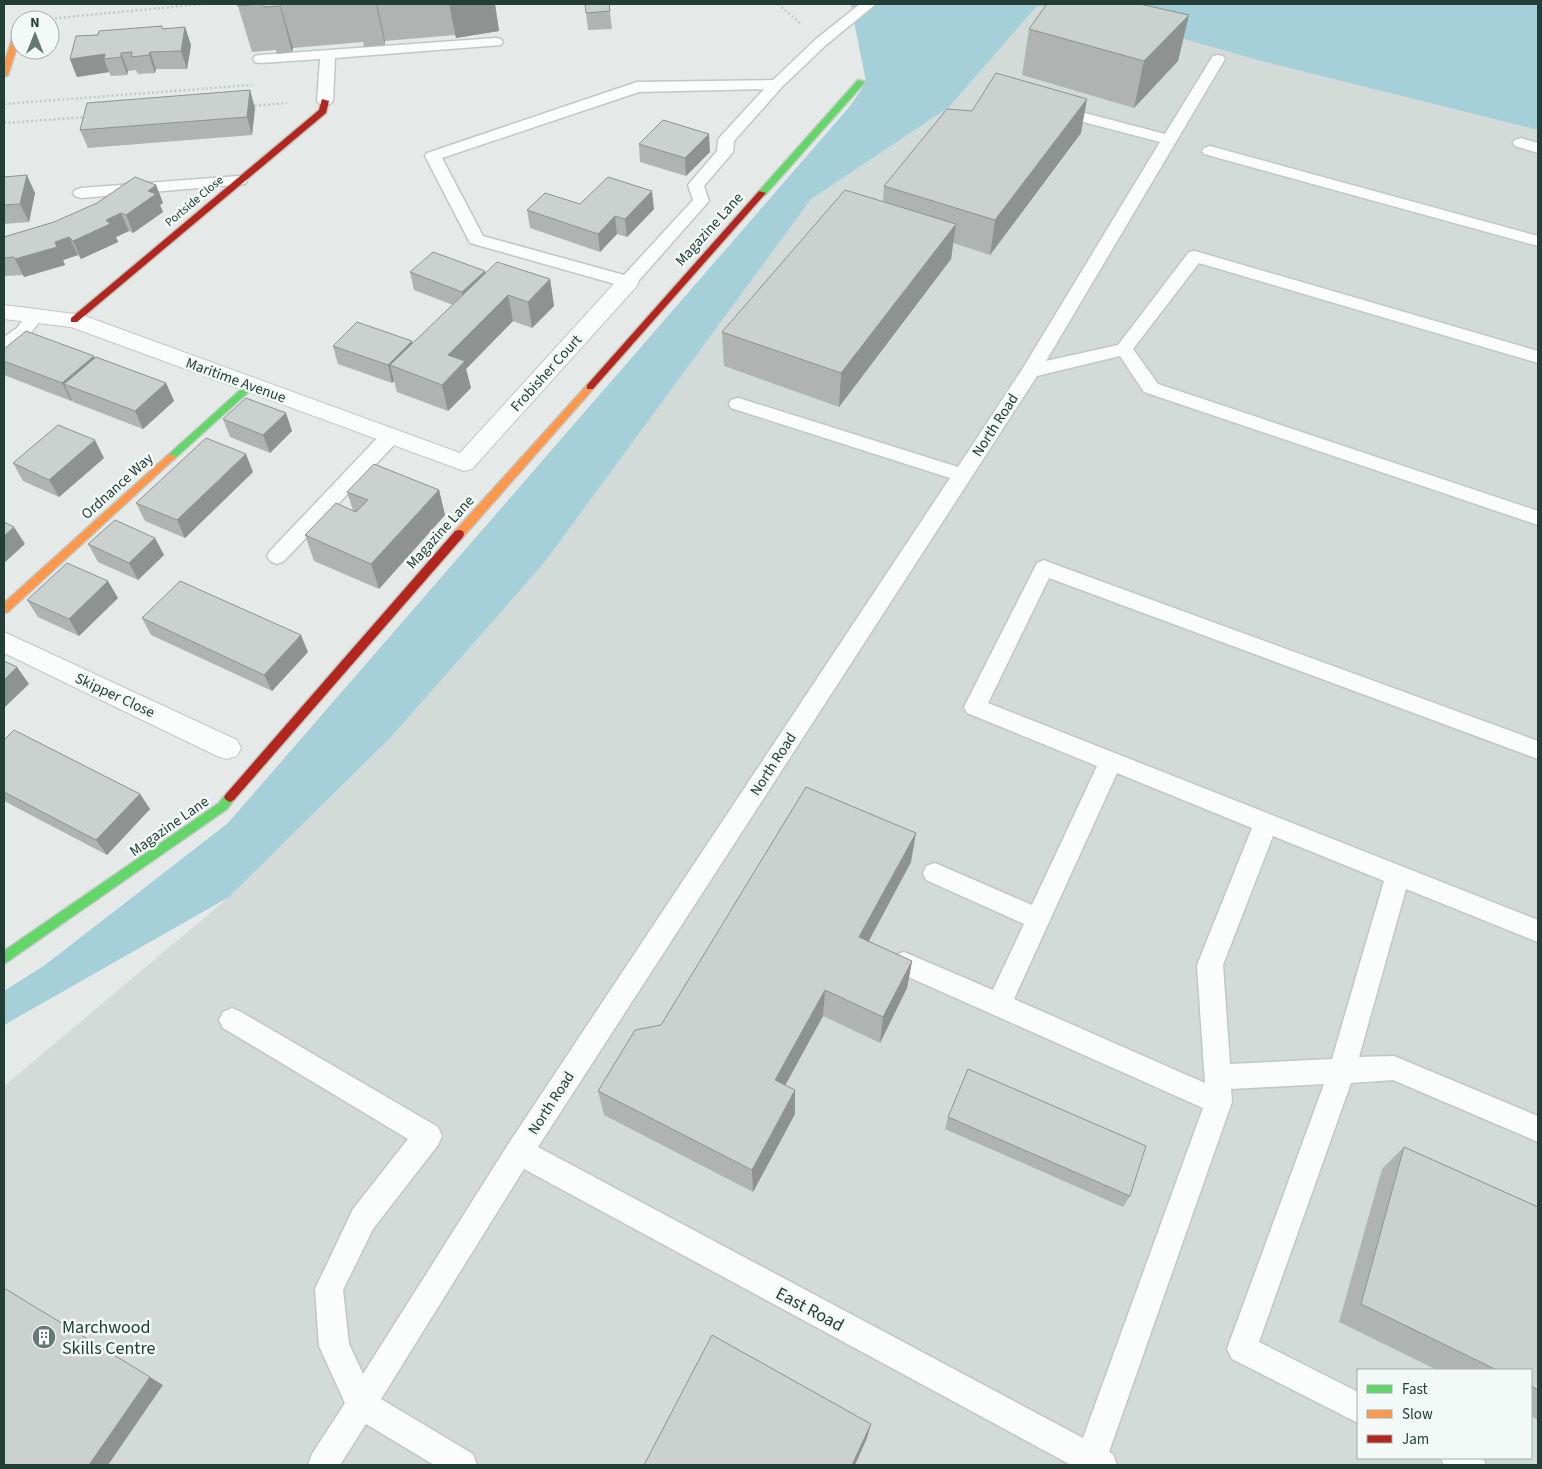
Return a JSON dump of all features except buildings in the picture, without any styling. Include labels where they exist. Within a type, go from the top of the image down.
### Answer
[{"type":"street","points":[[4,75],[10,57]]},
{"type":"street","name":"Magazine Lane","points":[[4,958],[223,806],[373,631],[861,82]]},
{"type":"street","name":"Portside Close","points":[[74,320],[323,110],[325,101]]},
{"type":"street","name":"Frobisher Court","points":[[464,463],[628,282]]},
{"type":"street","name":"Maritime Avenue","points":[[4,312],[74,320],[464,463]]},
{"type":"street","name":"Ordnance Way","points":[[4,609],[251,385]]},
{"type":"street","name":"Skipper Close","points":[[4,642],[227,748]]},
{"type":"lane","points":[[777,84],[637,87],[432,156],[476,239],[628,282],[701,201],[696,185],[725,152],[726,140],[777,84],[821,42],[869,4]]},
{"type":"lane","points":[[260,59],[496,42]]},
{"type":"lane","points":[[325,101],[328,54]]},
{"type":"lane","name":"North Road","points":[[324,1465],[519,1152],[1031,371],[1218,60]]},
{"type":"lane","points":[[1040,106],[1169,140]]},
{"type":"lane","points":[[1521,143],[1538,148]]},
{"type":"lane","points":[[1210,151],[1538,242]]},
{"type":"lane","points":[[81,192],[239,181]]},
{"type":"lane","points":[[1031,371],[1124,349],[1195,256],[1538,357]]},
{"type":"lane","points":[[4,346],[23,332],[35,315]]},
{"type":"lane","points":[[1124,349],[1151,388],[1538,518]]},
{"type":"lane","points":[[738,404],[962,475]]},
{"type":"lane","points":[[277,556],[390,437]]},
{"type":"lane","points":[[1538,750],[1044,568],[975,707],[1538,930]]},
{"type":"lane","points":[[998,1006],[1111,761]]},
{"type":"lane","points":[[1096,1462],[1218,1090],[1210,965],[1266,822]]},
{"type":"lane","points":[[935,874],[1039,919]]},
{"type":"lane","points":[[1357,1407],[1242,1348],[1342,1070],[1398,875]]},
{"type":"lane","points":[[904,963],[998,1006],[1218,1090],[1342,1070],[1394,1068],[1538,1129]]},
{"type":"lane","points":[[232,1020],[428,1136],[363,1219],[329,1289],[334,1346],[362,1404],[462,1465]]},
{"type":"lane","name":"East Road","points":[[519,1152],[1096,1462]]},
{"type":"lane","points":[[1458,1459],[1471,1465]]},
{"type":"path","points":[[60,18],[203,4]]},
{"type":"path","points":[[4,104],[258,84]]},
{"type":"path","points":[[247,106],[325,101]]},
{"type":"path","points":[[4,123],[91,117]]},
{"type":"shaded area","points":[[1063,5],[1265,62],[1538,130],[1538,1465],[4,1465],[4,1086],[229,897],[392,736],[544,563],[811,198],[949,107],[1037,6]]},
{"type":"water","points":[[854,4],[1538,4],[1538,130],[1265,62],[1063,5],[1037,6],[949,107],[811,199],[544,563],[392,736],[229,897],[4,1025],[4,991],[45,965],[228,823],[851,105],[866,82],[851,6]]},
{"type":"traffic: fast","points":[[762,193],[861,82]]},
{"type":"traffic: fast","points":[[171,457],[251,385]]},
{"type":"traffic: fast","points":[[4,958],[223,806],[230,797]]},
{"type":"traffic: slow","points":[[4,75],[10,57]]},
{"type":"traffic: slow","points":[[459,534],[590,387]]},
{"type":"traffic: slow","points":[[4,609],[171,457]]},
{"type":"traffic: jam","points":[[74,320],[323,111],[325,101]]},
{"type":"traffic: jam","points":[[590,387],[762,193]]},
{"type":"traffic: jam","points":[[230,797],[459,534]]},
{"type":"place","name":"Marchwood Skills Centre","points":[[44,1337]]}]
